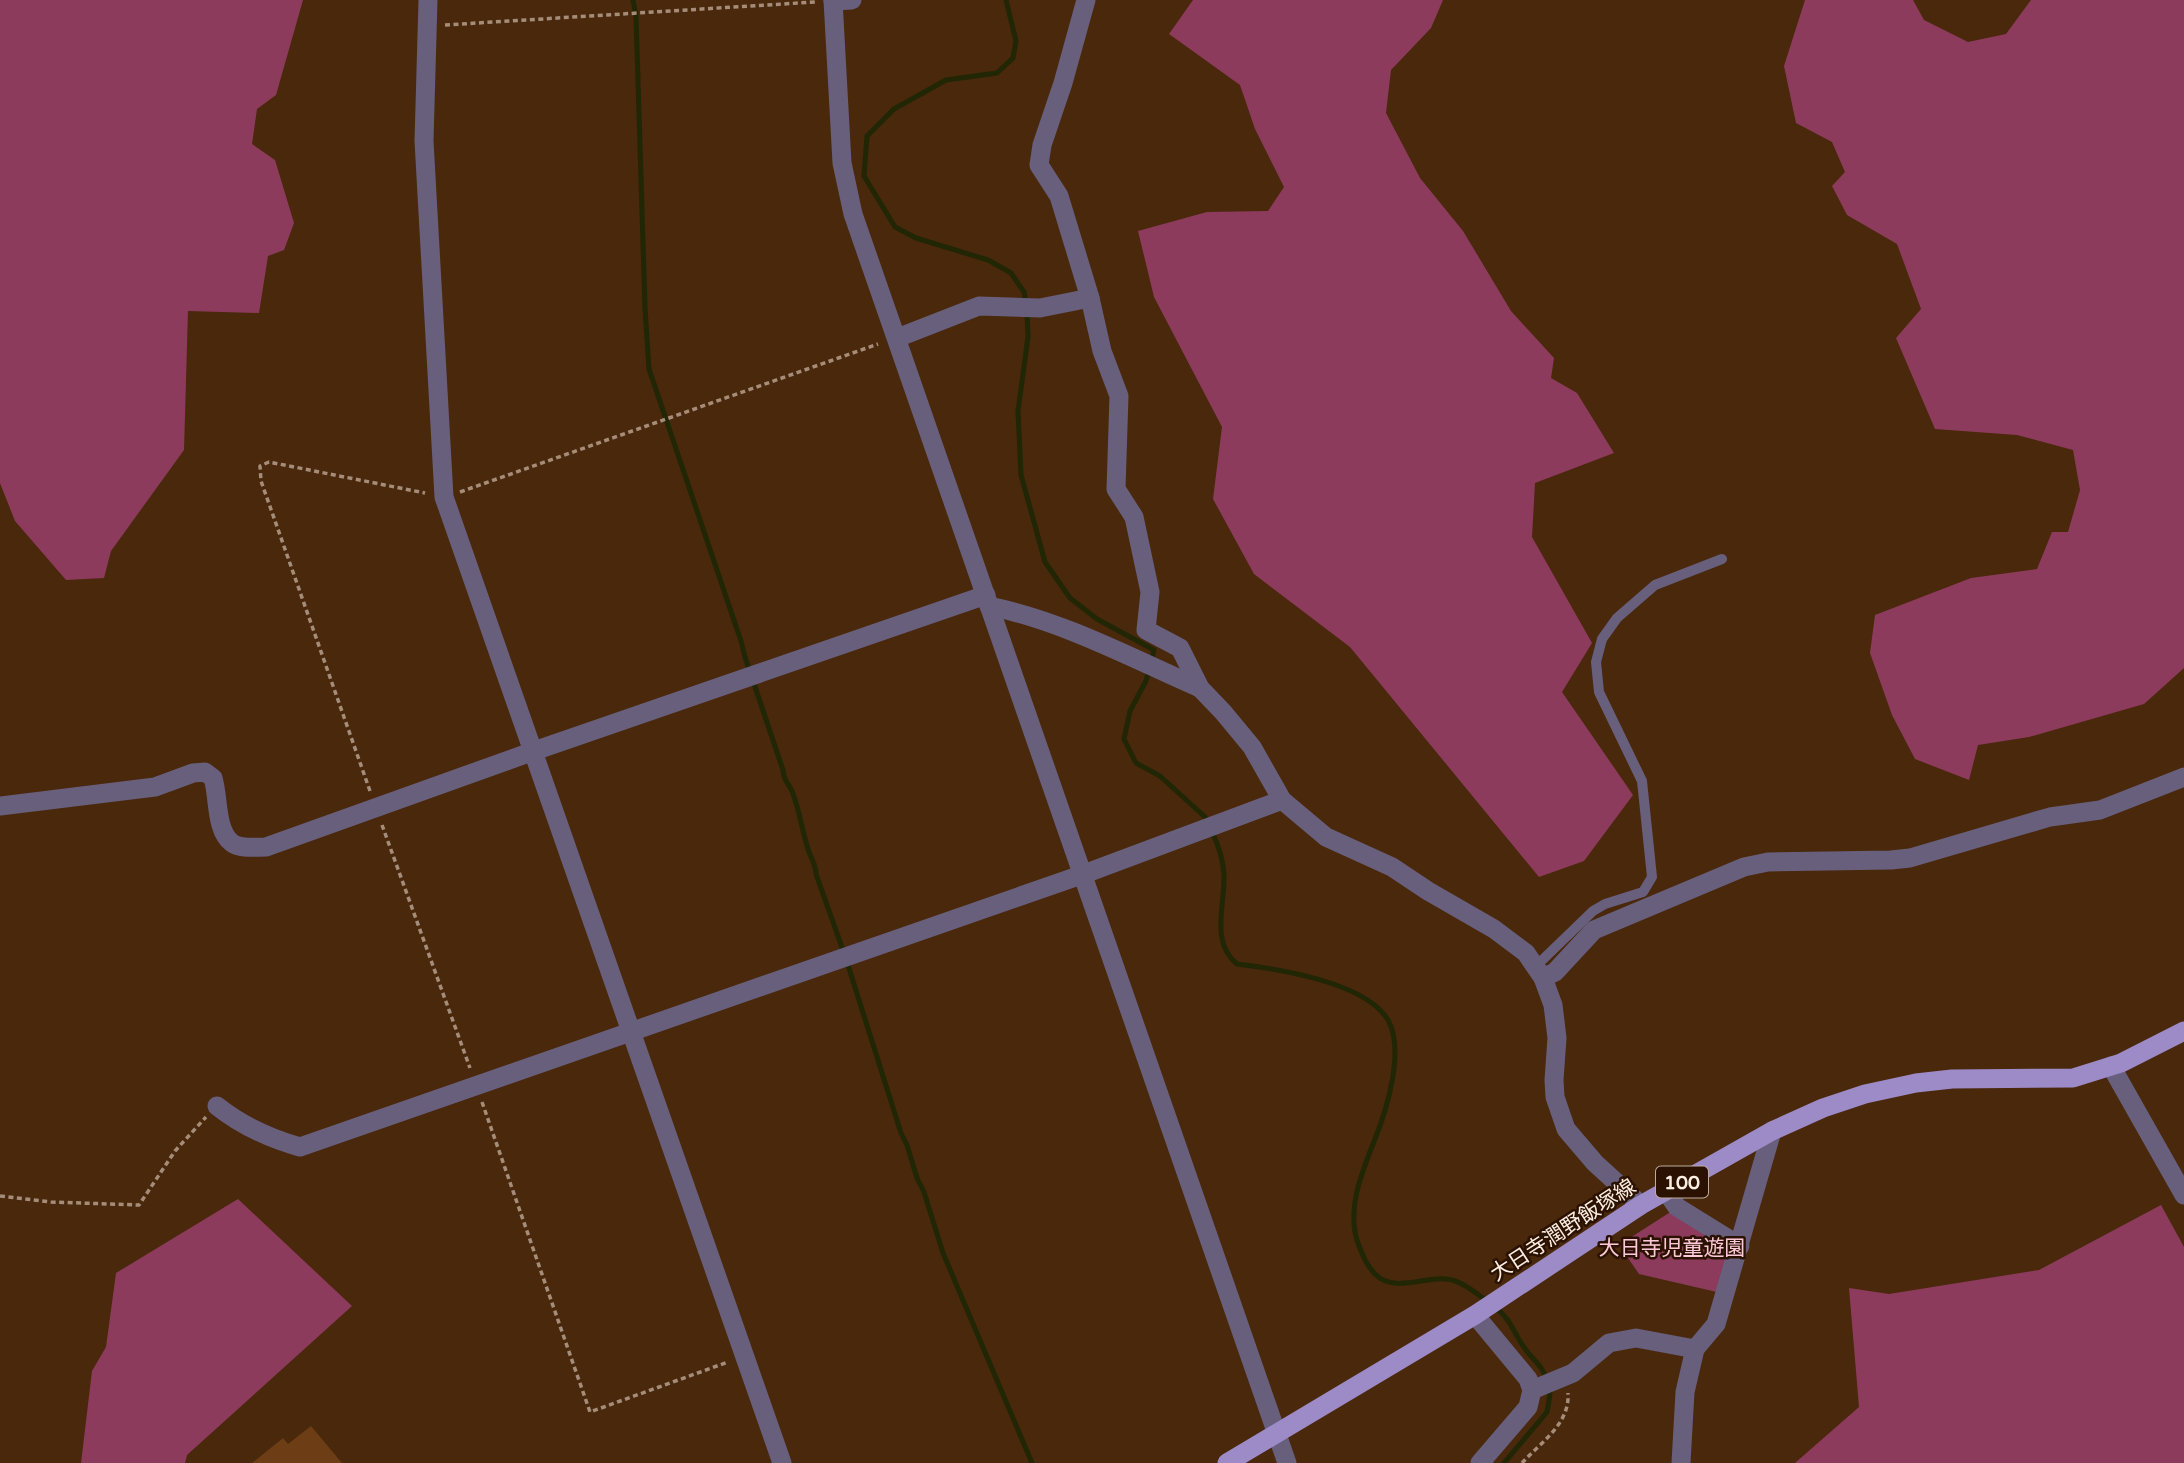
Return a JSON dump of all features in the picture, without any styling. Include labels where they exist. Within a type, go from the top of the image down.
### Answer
[{"type":"main road","name":"大日寺潤野飯塚線","points":[[1227,1463],[1475,1315],[1641,1205],[1772,1131],[1823,1108],[1866,1094],[1916,1083],[1952,1079],[2073,1078],[2121,1063],[2184,1031]]},
{"type":"street","points":[[429,0],[424,141],[444,497],[782,1463]]},
{"type":"street","points":[[852,0],[833,0],[842,163],[853,214],[1287,1463]]},
{"type":"street","points":[[1086,0],[1042,145],[1039,165],[1059,197],[1090,298],[1102,351],[1119,396],[1116,489],[1134,517],[1150,592],[1146,630],[1181,648],[1200,688],[1252,747],[1282,800],[1326,837],[1392,867],[1427,891],[1494,929],[1526,953],[1539,972],[1553,1006],[1557,1038],[1555,1097],[1566,1129],[1595,1163],[1641,1205]]},
{"type":"street","points":[[897,338],[979,306],[1040,308],[1090,298]]},
{"type":"street","points":[[0,806],[155,787],[193,773],[205,772],[213,778],[217,789],[222,831],[233,844],[266,847],[534,751],[988,601],[1066,629],[1200,688]]},
{"type":"street","points":[[1539,972],[1555,972],[1594,930],[1744,867],[1768,862],[1910,858],[2050,817],[2101,810],[2184,777]]},
{"type":"street","points":[[217,1106],[235,1121],[271,1139],[300,1147],[1084,874],[1282,800]]},
{"type":"street","points":[[2111,1066],[2184,1195]]},
{"type":"street","points":[[1681,1463],[1685,1392],[1695,1349],[1716,1324],[1772,1131]]},
{"type":"street","points":[[1666,1191],[1677,1207],[1740,1245]]},
{"type":"street","points":[[1475,1315],[1528,1379],[1532,1390],[1528,1407],[1480,1463]]},
{"type":"street","points":[[1532,1390],[1573,1373],[1609,1343],[1636,1338],[1695,1349]]},
{"type":"lane","points":[[1539,972],[1593,911],[1605,904],[1643,892],[1652,877],[1642,781],[1599,692],[1596,662],[1602,639],[1617,618],[1655,585],[1722,558]]},
{"type":"path","points":[[429,26],[833,0]]},
{"type":"path","points":[[745,1356],[590,1412],[261,481],[260,466],[269,462],[444,497],[897,338]]},
{"type":"path","points":[[0,1196],[51,1202],[139,1205],[175,1151],[217,1106]]},
{"type":"path","points":[[1522,1463],[1556,1430],[1565,1415],[1569,1395],[1562,1378]]},
{"type":"green space","points":[[0,0],[303,0],[276,95],[257,109],[252,144],[275,160],[294,223],[284,250],[268,256],[259,313],[188,311],[184,450],[111,551],[104,578],[66,580],[15,521],[0,483]]},
{"type":"green space","points":[[1193,0],[1443,0],[1431,28],[1391,70],[1386,113],[1420,178],[1463,231],[1511,311],[1554,358],[1551,378],[1577,393],[1614,453],[1535,483],[1532,537],[1592,643],[1562,692],[1633,795],[1584,861],[1539,877],[1350,647],[1254,574],[1213,499],[1222,427],[1154,297],[1138,231],[1207,212],[1268,211],[1284,187],[1255,129],[1240,85],[1169,34]]},
{"type":"green space","points":[[1805,0],[1913,0],[1924,20],[1968,42],[2006,34],[2031,0],[2184,0],[2184,668],[2144,704],[2029,737],[1978,745],[1969,780],[1915,759],[1892,715],[1870,653],[1875,615],[1971,578],[2037,569],[2052,532],[2068,532],[2080,490],[2073,450],[2017,435],[1935,429],[1896,338],[1921,309],[1897,244],[1847,215],[1832,186],[1845,172],[1832,142],[1796,123],[1784,66]]},
{"type":"green space","points":[[238,1199],[352,1306],[187,1455],[185,1463],[81,1463],[92,1371],[106,1347],[116,1273]]},
{"type":"green space","points":[[2161,1205],[2184,1247],[2184,1463],[1795,1463],[1859,1407],[1849,1288],[1889,1294],[2039,1270]]},
{"type":"green space","name":"大日寺児童遊園","points":[[1672,1211],[1730,1247],[1721,1293],[1639,1274],[1619,1245]]},
{"type":"building","points":[[311,1426],[342,1463],[252,1463],[283,1438],[288,1444]]},
{"type":"waterway","points":[[633,0],[636,16],[649,369],[784,776],[795,799],[816,874],[844,953]]},
{"type":"waterway","points":[[1006,0],[1016,41],[1013,58],[997,73],[946,80],[894,109],[867,136],[864,176],[895,227],[916,238],[988,260],[1011,273],[1024,292],[1026,303]]},
{"type":"waterway","points":[[1027,313],[1028,337],[1018,411],[1021,475],[1045,562],[1070,598],[1097,619],[1154,650],[1146,681],[1130,711],[1124,739],[1136,763],[1160,776],[1205,817],[1208,823]]},
{"type":"waterway","points":[[1212,832],[1223,869],[1221,934],[1229,955],[1237,964],[1297,974],[1341,987],[1377,1007],[1388,1020],[1393,1032],[1395,1063],[1389,1096],[1354,1205],[1355,1233],[1367,1264],[1375,1274],[1391,1283],[1452,1280],[1488,1302]]},
{"type":"waterway","points":[[847,962],[901,1133],[924,1192],[943,1253],[1032,1463]]},
{"type":"waterway","points":[[1496,1308],[1543,1370],[1546,1379]]},
{"type":"waterway","points":[[1504,1463],[1547,1412],[1550,1394],[1548,1388]]}]
